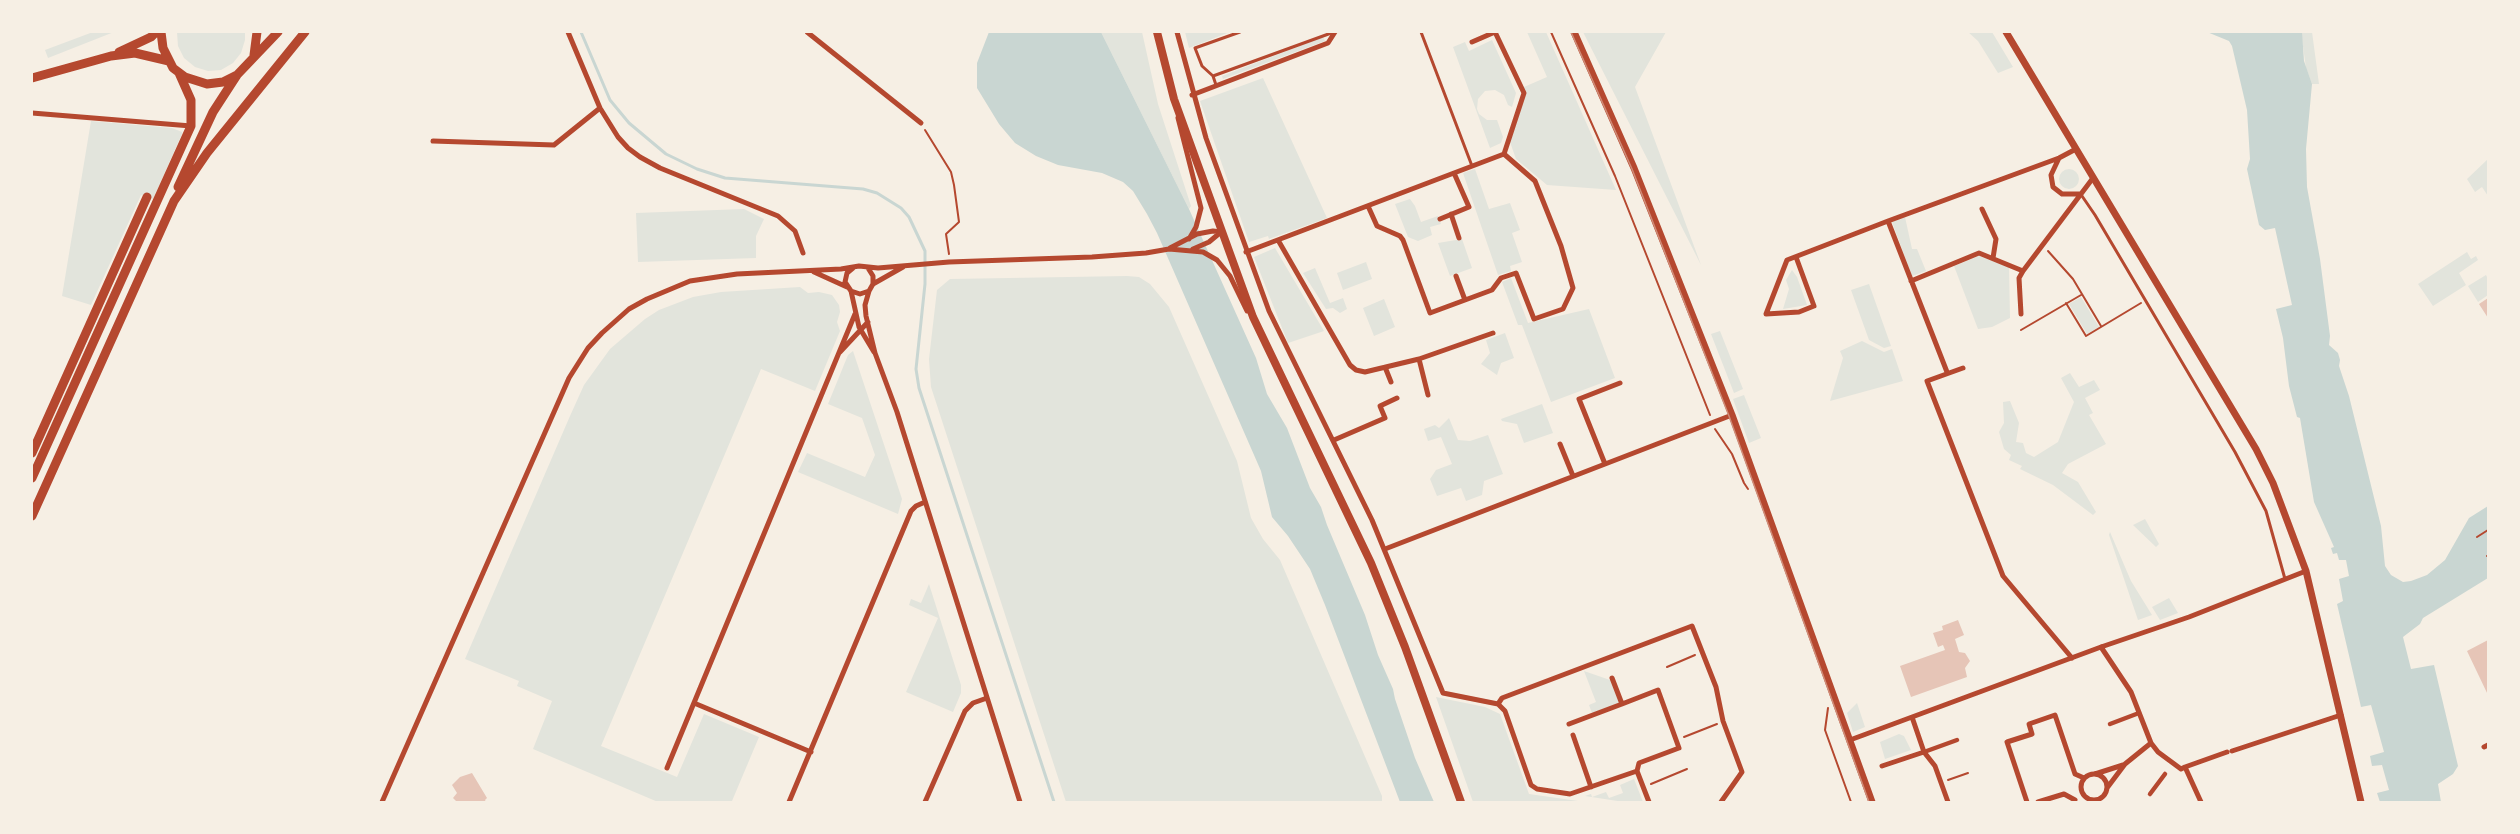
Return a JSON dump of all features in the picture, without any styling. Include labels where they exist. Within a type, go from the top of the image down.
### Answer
[{"type":"main road","points":[[111,56],[140,43],[156,32]]},
{"type":"main road","points":[[32,478],[191,126],[191,99],[179,73],[169,61],[163,48],[161,32]]},
{"type":"main road","points":[[248,65],[255,51],[257,32]]},
{"type":"main road","points":[[32,516],[213,112],[237,75],[278,32]]},
{"type":"main road","points":[[174,201],[207,153],[305,32]]},
{"type":"main road","points":[[1157,32],[1174,99],[1221,232],[1267,350],[1333,481],[1371,563],[1409,658],[1461,802]]},
{"type":"main road","points":[[32,78],[111,56],[135,53],[169,61]]},
{"type":"main road","points":[[179,73],[192,81],[207,84],[223,82],[237,75]]},
{"type":"main road","points":[[32,453],[147,197]]},
{"type":"street","points":[[568,32],[600,108],[618,137],[640,157],[709,189],[778,216],[795,231],[803,252]]},
{"type":"street","points":[[807,32],[921,123]]},
{"type":"street","points":[[1177,32],[1192,95],[1246,252],[1283,343],[1334,440],[1385,549],[1443,693],[1498,704],[1505,711],[1531,785],[1537,789],[1570,794],[1637,771]]},
{"type":"street","points":[[1192,95],[1328,43],[1335,32]]},
{"type":"street","points":[[1472,42],[1495,32],[1524,93],[1504,154]]},
{"type":"street","points":[[1574,32],[1634,168],[1732,415],[1872,802]]},
{"type":"street","points":[[2006,32],[2256,449],[2282,504],[2306,571],[2361,802]]},
{"type":"street","points":[[1174,99],[1200,200],[1200,216],[1189,238]]},
{"type":"street","points":[[433,141],[554,145],[600,108]]},
{"type":"street","points":[[32,113],[191,126]]},
{"type":"street","points":[[1796,257],[1814,306],[1799,312],[1766,314],[1787,260],[2059,159],[2076,149]]},
{"type":"street","points":[[1246,252],[1504,154]]},
{"type":"street","points":[[1368,206],[1377,226],[1400,236],[1403,240],[1430,313],[1492,290],[1501,278],[1516,273],[1534,319],[1563,309],[1573,288],[1561,246],[1535,181],[1504,154]]},
{"type":"street","points":[[2059,159],[2051,175],[2053,187],[2067,195],[2080,194]]},
{"type":"street","points":[[1440,219],[1468,207],[1454,173]]},
{"type":"street","points":[[2021,314],[2019,278],[2093,178]]},
{"type":"street","points":[[1982,209],[1996,239],[1993,258]]},
{"type":"street","points":[[1450,214],[1459,238]]},
{"type":"street","points":[[1888,221],[1947,372]]},
{"type":"street","points":[[1169,249],[1205,232],[1221,232]]},
{"type":"street","points":[[1192,250],[1209,242],[1221,232]]},
{"type":"street","points":[[1278,240],[1350,365],[1356,370],[1365,372],[1419,359],[1493,333]]},
{"type":"street","points":[[382,802],[569,378],[588,348],[629,309],[680,284],[737,274],[1146,253],[1169,249],[1192,250],[1211,255],[1230,276],[1267,350]]},
{"type":"street","points":[[1911,281],[1979,253],[2023,271]]},
{"type":"street","points":[[904,266],[873,284],[868,291],[866,305],[868,322],[875,353],[897,412],[1020,802]]},
{"type":"street","points":[[854,267],[846,277],[855,314],[861,331],[875,353]]},
{"type":"street","points":[[868,268],[873,276],[873,284]]},
{"type":"street","points":[[810,270],[860,294],[868,291]]},
{"type":"street","points":[[1456,276],[1465,300]]},
{"type":"street","points":[[667,768],[855,314]]},
{"type":"street","points":[[837,356],[868,322]]},
{"type":"street","points":[[1419,359],[1428,395]]},
{"type":"street","points":[[1385,367],[1391,382]]},
{"type":"street","points":[[1963,368],[1927,381],[2003,576],[2072,658]]},
{"type":"street","points":[[1605,464],[1579,399],[1620,383]]},
{"type":"street","points":[[1334,440],[1385,418],[1380,406],[1397,398]]},
{"type":"street","points":[[1385,549],[1732,415]]},
{"type":"street","points":[[1560,444],[1573,476]]},
{"type":"street","points":[[789,802],[911,511],[925,502]]},
{"type":"street","points":[[1850,740],[2101,647],[2189,617],[2306,571]]},
{"type":"street","points":[[1498,704],[1502,698],[1692,626],[1716,687],[1723,721],[1742,772],[1720,802]]},
{"type":"street","points":[[2101,647],[2131,692],[2151,743],[2158,752],[2181,769],[2341,715]]},
{"type":"street","points":[[1612,678],[1622,704]]},
{"type":"street","points":[[1569,724],[1658,690],[1679,748],[1639,763],[1637,771],[1649,802]]},
{"type":"street","points":[[925,802],[965,711],[973,704],[987,698]]},
{"type":"street","points":[[694,703],[811,752]]},
{"type":"street","points":[[2110,724],[2139,713]]},
{"type":"street","points":[[2027,802],[2005,744],[2032,734],[2029,724],[2057,714],[2074,774],[2084,778],[2125,764]]},
{"type":"street","points":[[1912,717],[1924,752],[1935,766],[1948,802]]},
{"type":"street","points":[[1573,735],[1591,787]]},
{"type":"street","points":[[1882,766],[1957,740]]},
{"type":"street","points":[[2082,791],[2091,799],[2100,800],[2125,764],[2151,743]]},
{"type":"street","points":[[2185,767],[2201,802]]},
{"type":"street","points":[[2095,774],[2105,780],[2107,788]]},
{"type":"street","points":[[2150,794],[2165,774]]},
{"type":"street","points":[[2038,802],[2064,794],[2074,801],[2082,791],[2084,778]]},
{"type":"lane","points":[[1217,86],[1213,76],[1202,66],[1195,48],[1240,32]]},
{"type":"lane","points":[[1213,76],[1335,32]]},
{"type":"lane","points":[[1421,32],[1472,166]]},
{"type":"lane","points":[[2080,194],[2146,300],[2235,452],[2266,511],[2285,579]]},
{"type":"path","points":[[1551,32],[1616,176],[1709,412]]},
{"type":"path","points":[[921,123],[951,172],[954,185],[959,222],[946,234],[949,255]]},
{"type":"path","points":[[2043,244],[2073,279],[2101,326]]},
{"type":"path","points":[[2021,330],[2082,294]]},
{"type":"path","points":[[2066,303],[2086,336],[2146,300]]},
{"type":"path","points":[[2477,537],[2488,530]]},
{"type":"path","points":[[1667,667],[1702,652]]},
{"type":"path","points":[[1828,704],[1826,730],[1851,802]]},
{"type":"path","points":[[1676,740],[1723,721]]},
{"type":"path","points":[[1643,787],[1688,769]]},
{"type":"path","points":[[1941,783],[1968,773]]},
{"type":"shaded area","points":[[93,32],[114,32],[48,58],[45,50]]},
{"type":"shaded area","points":[[177,32],[245,32],[245,40],[241,53],[233,63],[221,70],[208,71],[195,67],[184,58],[178,46]]},
{"type":"shaded area","points":[[989,32],[1101,32],[1189,209],[1256,358],[1267,394],[1287,428],[1310,488],[1321,507],[1365,615],[1378,655],[1393,689],[1415,758],[1434,802],[1400,802],[1310,569],[1272,517],[1261,471],[1147,214],[1133,191],[1123,182],[1102,173],[1058,165],[1036,156],[1015,143],[999,124],[977,88],[977,63]]},
{"type":"shaded area","points":[[1101,32],[1142,32],[1158,104],[1191,206],[1189,209]]},
{"type":"shaded area","points":[[1185,32],[1230,32],[1189,48]]},
{"type":"shaded area","points":[[1527,32],[1546,32],[1616,190],[1547,185],[1516,159],[1510,142],[1524,87],[1547,77]]},
{"type":"shaded area","points":[[1583,32],[1666,32],[1635,87],[1701,265]]},
{"type":"shaded area","points":[[1968,32],[1992,32],[2013,67],[1998,73],[1978,41]]},
{"type":"shaded area","points":[[2207,32],[2302,32],[2304,61],[2312,84],[2306,149],[2307,187],[2320,259],[2330,336],[2329,345],[2338,353],[2340,360],[2339,366],[2349,396],[2381,526],[2385,566],[2391,575],[2403,582],[2427,575],[2445,560],[2469,518],[2488,506],[2488,578],[2423,618],[2420,624],[2403,637],[2411,669],[2434,665],[2458,766],[2453,774],[2438,784],[2441,802],[2380,802],[2377,793],[2389,790],[2382,765],[2372,766],[2370,756],[2384,752],[2371,705],[2361,707],[2337,604],[2343,601],[2339,579],[2349,576],[2346,560],[2339,560],[2337,553],[2333,554],[2331,548],[2334,547],[2314,502],[2300,418],[2297,417],[2289,386],[2283,338],[2276,309],[2292,305],[2275,228],[2265,230],[2259,225],[2247,169],[2250,159],[2247,110],[2232,46],[2229,41]]},
{"type":"shaded area","points":[[2301,32],[2312,32],[2319,84],[2312,84],[2306,68]]},
{"type":"shaded area","points":[[1323,37],[1325,41],[1223,79],[1222,76]]},
{"type":"shaded area","points":[[1492,40],[1516,93],[1512,107],[1508,105],[1504,95],[1495,90],[1485,91],[1478,99],[1479,114],[1487,120],[1497,120],[1503,137],[1501,143],[1490,148],[1453,47],[1465,42],[1469,51]]},
{"type":"shaded area","points":[[1263,78],[1327,218],[1269,239],[1268,236],[1249,242],[1200,101]]},
{"type":"shaded area","points":[[91,121],[172,128],[182,134],[153,199],[141,195],[91,305],[62,296]]},
{"type":"shaded area","points":[[2488,159],[2488,196],[2482,187],[2475,192],[2467,179]]},
{"type":"shaded area","points":[[1475,169],[1489,209],[1510,203],[1520,230],[1512,233],[1522,262],[1510,266],[1511,271],[1498,275],[1463,173]]},
{"type":"shaded area","points":[[2065,169],[2073,169],[2079,175],[2079,183],[2073,189],[2065,189],[2059,183],[2059,175]]},
{"type":"shaded area","points":[[1410,199],[1421,222],[1438,216],[1441,224],[1430,227],[1432,235],[1418,241],[1408,237],[1395,204]]},
{"type":"shaded area","points":[[744,209],[764,219],[756,236],[756,258],[638,262],[636,213]]},
{"type":"shaded area","points":[[1905,217],[1912,249],[1917,249],[1926,271],[1912,276],[1892,222]]},
{"type":"shaded area","points":[[1462,239],[1472,268],[1450,276],[1438,243]]},
{"type":"shaded area","points":[[1275,248],[1324,331],[1288,343],[1254,257]]},
{"type":"shaded area","points":[[2467,252],[2471,259],[2476,256],[2478,260],[2459,273],[2466,285],[2433,306],[2418,284]]},
{"type":"shaded area","points":[[1979,256],[2009,267],[2010,318],[1992,327],[1978,329],[1954,266]]},
{"type":"shaded area","points":[[1366,262],[1372,279],[1343,290],[1337,273]]},
{"type":"shaded area","points":[[1315,268],[1330,303],[1343,298],[1347,309],[1340,313],[1333,308],[1326,309],[1303,273]]},
{"type":"shaded area","points":[[1792,270],[1797,277],[1807,305],[1783,309],[1789,289],[1786,280]]},
{"type":"shaded area","points":[[2486,275],[2488,295],[2478,302],[2468,286]]},
{"type":"shaded area","points":[[1139,277],[1150,284],[1169,307],[1237,461],[1251,518],[1263,539],[1280,560],[1382,796],[1382,802],[1066,802],[931,387],[929,359],[937,290],[950,279]]},
{"type":"shaded area","points":[[1511,278],[1528,323],[1589,309],[1615,378],[1551,402],[1522,325],[1518,325],[1502,282]]},
{"type":"shaded area","points":[[1869,284],[1891,346],[1884,348],[1869,340],[1851,290]]},
{"type":"shaded area","points":[[800,287],[808,293],[819,292],[832,295],[839,305],[840,312],[837,322],[840,331],[815,391],[761,369],[601,746],[677,777],[704,714],[759,737],[732,801],[735,802],[658,802],[533,749],[552,701],[517,686],[519,681],[465,659],[584,385],[610,349],[659,310],[693,297],[721,292]]},
{"type":"shaded area","points":[[2081,297],[2099,327],[2087,334],[2069,304]]},
{"type":"shaded area","points":[[1384,299],[1395,327],[1374,336],[1363,308]]},
{"type":"shaded area","points":[[1720,331],[1743,389],[1734,393],[1711,334]]},
{"type":"shaded area","points":[[1505,333],[1514,358],[1501,363],[1497,375],[1481,364],[1490,353],[1486,340]]},
{"type":"shaded area","points":[[1862,341],[1884,352],[1892,349],[1903,381],[1830,401],[1843,358],[1840,351]]},
{"type":"shaded area","points":[[853,351],[902,499],[898,514],[798,472],[807,453],[865,477],[875,455],[862,418],[828,404],[848,355]]},
{"type":"shaded area","points":[[2070,373],[2079,387],[2094,380],[2100,390],[2085,398],[2093,413],[2089,415],[2106,444],[2068,464],[2062,473],[2078,482],[2096,512],[2093,515],[2053,485],[2020,469],[2022,466],[2009,460],[2011,455],[2004,449],[1999,432],[2004,423],[2003,402],[2010,401],[2019,423],[2016,442],[2023,443],[2026,453],[2034,457],[2058,442],[2074,402],[2061,378]]},
{"type":"shaded area","points":[[1744,395],[1761,438],[1749,443],[1733,399]]},
{"type":"shaded area","points":[[1542,404],[1553,433],[1524,443],[1517,424],[1501,419]]},
{"type":"shaded area","points":[[1449,418],[1458,440],[1470,441],[1488,435],[1503,474],[1484,481],[1482,495],[1466,501],[1461,488],[1437,496],[1430,479],[1436,470],[1452,464],[1441,437],[1428,441],[1424,429],[1435,425],[1439,428]]},
{"type":"shaded area","points":[[2145,519],[2159,544],[2156,547],[2133,525]]},
{"type":"shaded area","points":[[2110,532],[2131,581],[2152,615],[2138,620],[2109,535]]},
{"type":"shaded area","points":[[929,584],[961,685],[961,693],[953,712],[906,692],[938,618],[909,605],[911,599],[921,603]]},
{"type":"shaded area","points":[[2169,598],[2178,613],[2160,620],[2152,607]]},
{"type":"shaded area","points":[[1584,671],[1610,680],[1619,703],[1592,713],[1589,705],[1596,702]]},
{"type":"shaded area","points":[[1436,697],[1485,707],[1500,714],[1529,794],[1585,802],[1473,802]]},
{"type":"shaded area","points":[[1857,703],[1865,727],[1853,732],[1847,713]]},
{"type":"shaded area","points":[[1899,734],[1904,736],[1911,750],[1885,759],[1880,742]]},
{"type":"shaded area","points":[[1634,779],[1643,802],[1624,802],[1585,796],[1591,794],[1592,797],[1606,792],[1609,798],[1623,793],[1620,785]]},
{"type":"building","points":[[2488,298],[2488,318],[2479,304]]},
{"type":"building","points":[[1958,620],[1964,635],[1955,639],[1959,652],[1965,653],[1970,661],[1965,668],[1967,677],[1911,697],[1900,666],[1945,650],[1943,645],[1938,647],[1933,633],[1943,630],[1942,626]]},
{"type":"building","points":[[2488,640],[2488,695],[2467,651]]},
{"type":"building","points":[[472,773],[487,798],[486,802],[457,802],[453,798],[457,793],[452,785],[460,777]]},
{"type":"waterway","points":[[581,32],[610,100],[629,123],[666,154],[697,169],[725,178],[863,189],[877,193],[901,208],[909,217],[925,251],[925,284],[916,369],[919,388],[1054,802]]},
{"type":"tram line","points":[[1571,32],[1632,169],[1729,416],[1869,802]]}]
